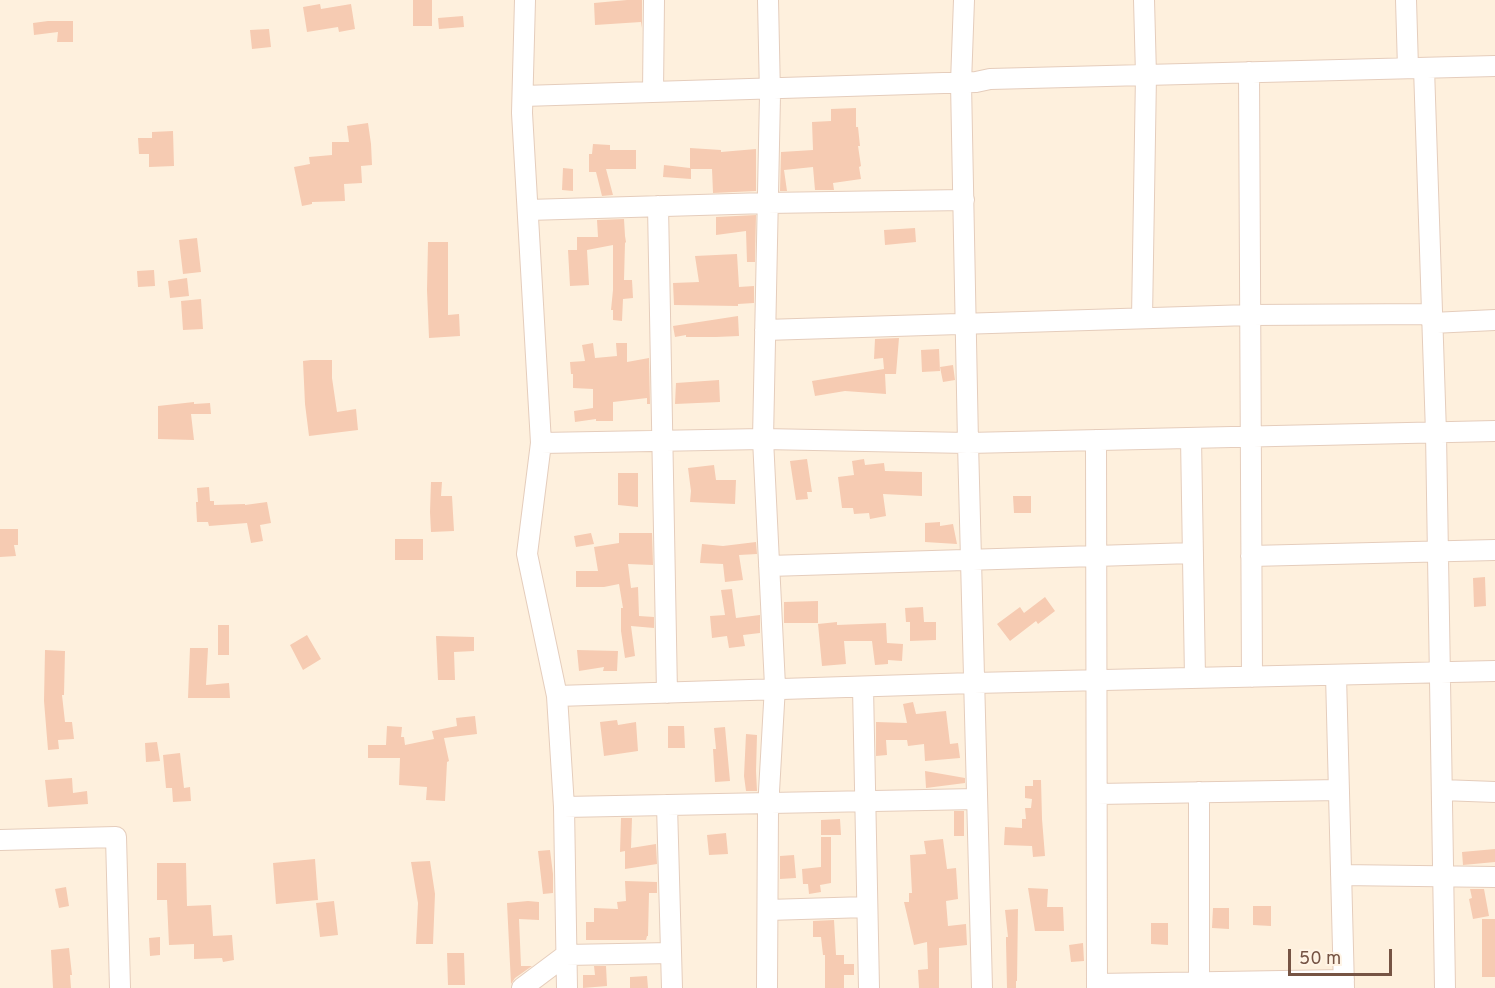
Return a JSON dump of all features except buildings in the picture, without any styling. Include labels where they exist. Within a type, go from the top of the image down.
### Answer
[{"type":"street","points":[[525,0],[522,113],[542,443],[527,554],[557,696],[564,807],[567,988]]},
{"type":"street","points":[[653,92],[654,0]]},
{"type":"street","points":[[767,988],[769,803],[774,689],[763,439],[770,89],[768,0]]},
{"type":"street","points":[[964,0],[961,83],[970,560],[982,988]]},
{"type":"street","points":[[1142,318],[1146,75],[1144,0]]},
{"type":"street","points":[[1406,0],[1416,68],[1432,318],[1445,988]]},
{"type":"street","points":[[523,96],[961,83],[990,79],[1495,66]]},
{"type":"street","points":[[1249,72],[1252,677]]},
{"type":"street","points":[[528,210],[964,200]]},
{"type":"street","points":[[658,206],[667,693]]},
{"type":"street","points":[[765,330],[1250,315],[1495,320]]},
{"type":"street","points":[[542,443],[763,439],[968,443],[1495,431]]},
{"type":"street","points":[[1191,438],[1195,678]]},
{"type":"street","points":[[1096,440],[1097,986],[1199,982],[1344,984],[1336,675]]},
{"type":"street","points":[[1251,556],[1495,550]]},
{"type":"street","points":[[769,566],[1193,553]]},
{"type":"street","points":[[557,696],[974,683],[1495,671]]},
{"type":"street","points":[[862,687],[869,988]]},
{"type":"street","points":[[1096,794],[1339,790]]},
{"type":"street","points":[[1442,790],[1495,792]]},
{"type":"street","points":[[1199,792],[1199,982]]},
{"type":"street","points":[[564,807],[977,799]]},
{"type":"street","points":[[666,805],[672,988]]},
{"type":"street","points":[[0,840],[116,837],[120,988]]},
{"type":"street","points":[[1341,875],[1495,877]]},
{"type":"street","points":[[768,910],[867,907]]},
{"type":"street","points":[[522,988],[566,955],[671,952]]}]
